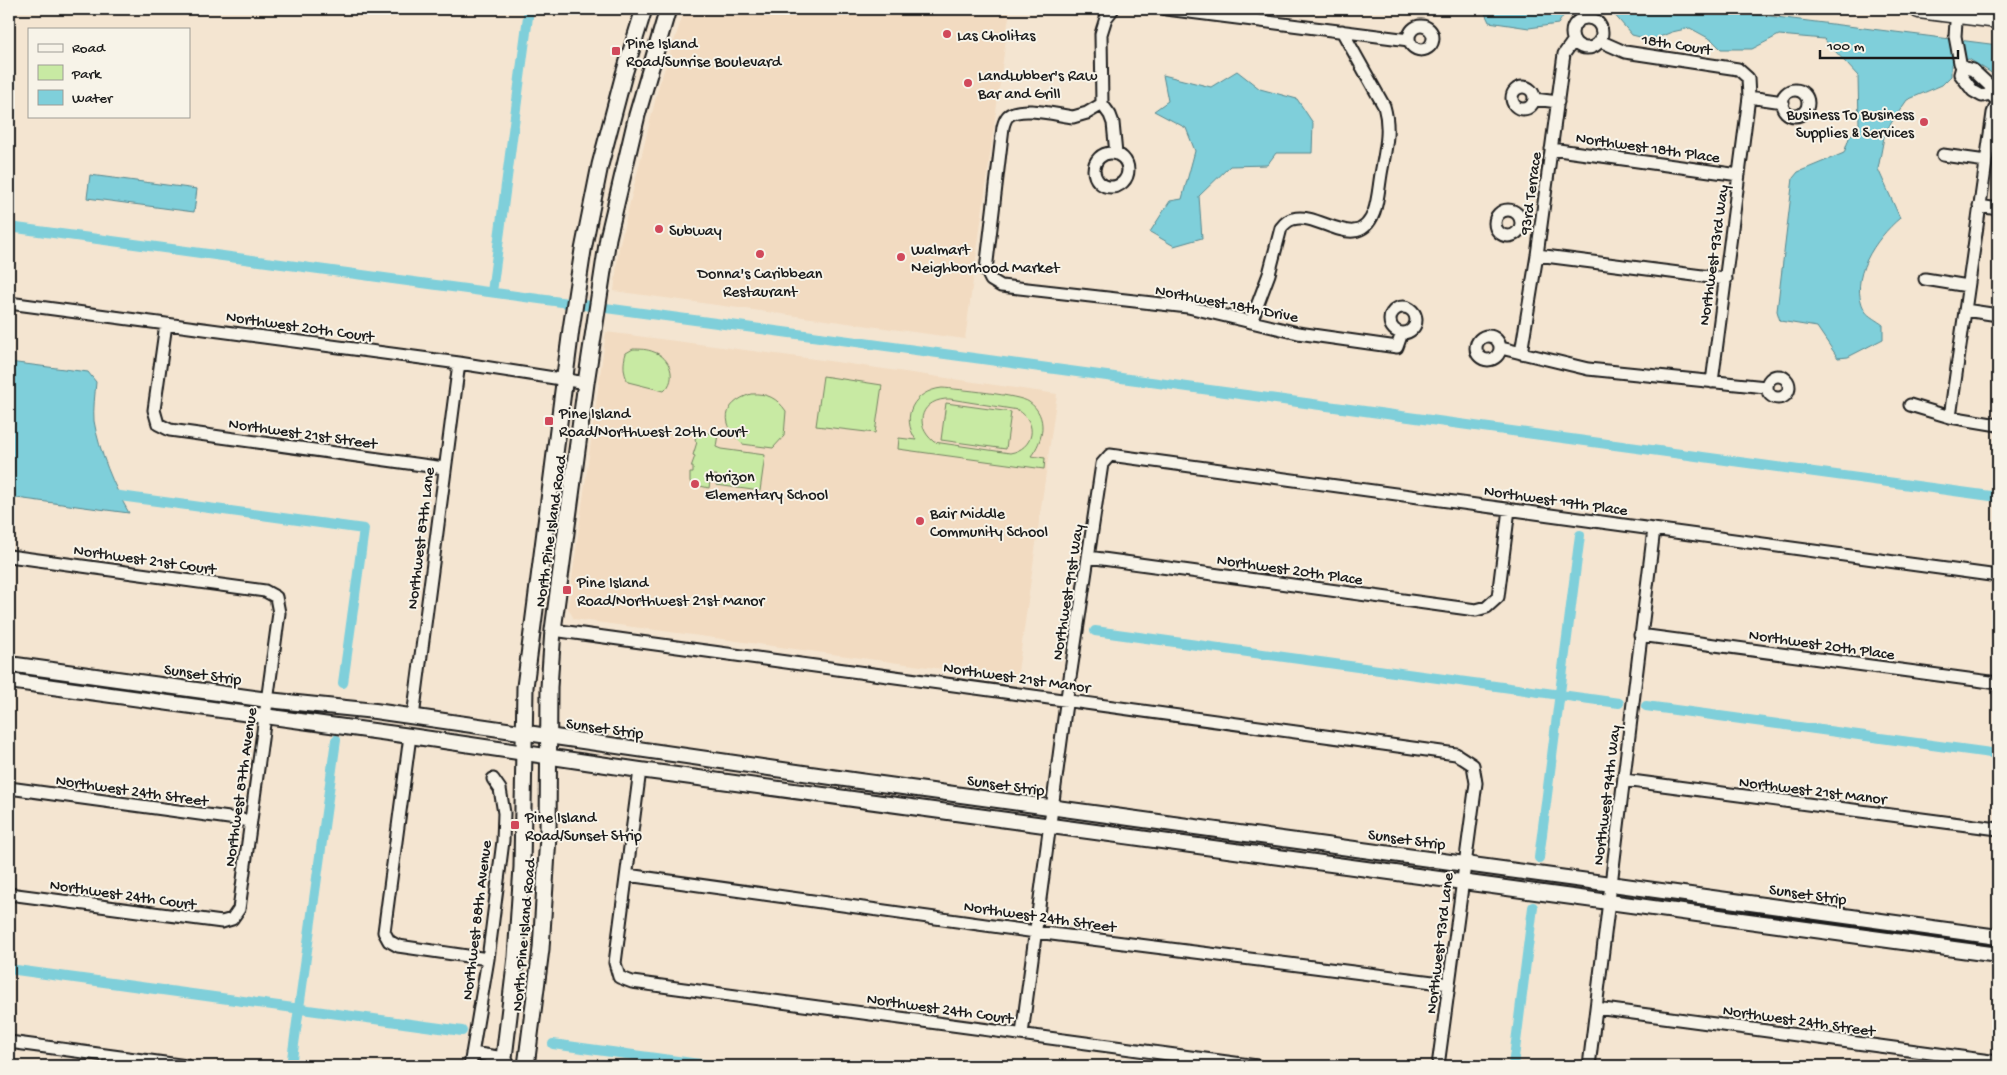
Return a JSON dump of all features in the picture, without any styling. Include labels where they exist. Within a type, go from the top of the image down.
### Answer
[{"type":"highway","points":[[1919,9],[1957,11],[1998,19]]},
{"type":"main road","name":"North Pine Island Road","points":[[506,1064],[522,867],[525,687],[571,329],[583,250],[604,149],[644,9]]},
{"type":"main road","name":"North Pine Island Road","points":[[526,1066],[541,949],[548,836],[547,757],[553,630],[586,383],[608,238],[650,64],[668,9]]},
{"type":"street","points":[[1113,9],[1106,18],[1101,34],[1102,104],[1110,114],[1113,122],[1116,154]]},
{"type":"street","points":[[1166,9],[1252,14],[1342,32],[1409,40]]},
{"type":"street","points":[[1950,418],[1995,99],[1991,87],[1972,70],[1961,65],[1955,36],[1957,11]]},
{"type":"street","points":[[1590,12],[1601,27],[1602,32],[1600,42],[1586,48],[1577,44],[1572,31],[1574,26],[1590,12]]},
{"type":"street","points":[[1251,322],[1269,274],[1281,228],[1286,222],[1292,218],[1302,218],[1338,230],[1352,232],[1365,226],[1374,212],[1388,136],[1388,118],[1384,106],[1342,32]]},
{"type":"street","name":"93rd Terrace","points":[[1521,353],[1537,255],[1564,54],[1574,40]]},
{"type":"street","name":"18th Court","points":[[1600,42],[1625,52],[1738,69],[1748,78]]},
{"type":"street","name":"Northwest 93rd Way","points":[[1712,382],[1749,97],[1748,78]]},
{"type":"street","points":[[1749,97],[1783,102]]},
{"type":"street","points":[[1534,99],[1558,102]]},
{"type":"street","name":"Northwest 18th Drive","points":[[1102,104],[1080,116],[1072,117],[1022,110],[1009,115],[1003,127],[986,270],[991,280],[1001,286],[1188,307],[1298,333],[1397,347],[1402,332]]},
{"type":"street","name":"Northwest 18th Place","points":[[1551,149],[1739,175]]},
{"type":"street","points":[[1943,155],[1986,161]]},
{"type":"street","points":[[1980,206],[1998,209]]},
{"type":"street","points":[[1521,224],[1541,227]]},
{"type":"street","points":[[1537,255],[1726,278]]},
{"type":"street","points":[[1925,279],[1968,286]]},
{"type":"street","name":"Northwest 20th Court","points":[[9,303],[459,363],[586,383]]},
{"type":"street","points":[[1965,310],[1998,315]]},
{"type":"street","name":"Northwest 21st Street","points":[[166,324],[154,410],[158,424],[170,430],[444,468]]},
{"type":"street","points":[[1500,348],[1588,369],[1766,388]]},
{"type":"street","name":"Northwest 87th Lane","points":[[413,717],[459,363]]},
{"type":"street","points":[[1910,404],[1950,418],[1998,425]]},
{"type":"street","name":"Northwest 19th Place","points":[[1110,454],[1998,576]]},
{"type":"street","name":"Northwest 91st Way","points":[[1022,1034],[1067,700],[1102,464],[1110,454]]},
{"type":"street","name":"Northwest 20th Place","points":[[1088,557],[1476,610],[1487,607],[1498,596],[1509,509]]},
{"type":"street","name":"Northwest 94th Way","points":[[1589,1066],[1654,529]]},
{"type":"street","name":"Northwest 21st Court","points":[[9,556],[265,591],[276,597]]},
{"type":"street","name":"Northwest 87th Avenue","points":[[232,920],[239,909],[266,716],[279,613],[276,597]]},
{"type":"street","name":"Northwest 21st Manor","points":[[553,630],[1456,754],[1472,765]]},
{"type":"street","name":"Northwest 20th Place","points":[[1640,635],[1998,683]]},
{"type":"street","name":"Sunset Strip","points":[[9,664],[268,700],[413,717],[1052,808],[1998,937]]},
{"type":"street","points":[[9,681],[410,736],[523,754],[1998,954]]},
{"type":"street","points":[[410,736],[384,932],[389,941],[398,946],[488,959]]},
{"type":"street","name":"Northwest 93rd Lane","points":[[1438,1066],[1476,783],[1472,765]]},
{"type":"street","points":[[627,875],[640,770]]},
{"type":"street","name":"Northwest 88th Avenue","points":[[470,1066],[488,959],[503,841],[504,813],[500,789],[493,779]]},
{"type":"street","name":"Northwest 21st Manor","points":[[1624,780],[1998,829]]},
{"type":"street","name":"Northwest 24th Street","points":[[9,788],[251,821]]},
{"type":"street","name":"Northwest 24th Street","points":[[627,875],[1036,932],[1449,984]]},
{"type":"street","name":"Northwest 24th Court","points":[[627,875],[615,963],[619,977],[632,982],[1257,1066]]},
{"type":"street","name":"Northwest 24th Court","points":[[9,894],[222,922],[232,920]]},
{"type":"street","name":"Northwest 24th Street","points":[[1596,1008],[1998,1062]]},
{"type":"street","points":[[9,1042],[187,1066]]},
{"type":"street","points":[[472,1053],[506,1064]]},
{"type":"shaded area","points":[[685,9],[1010,9],[965,339],[614,291],[619,247],[659,85]]},
{"type":"shaded area","points":[[606,332],[822,360],[1057,394],[1017,679],[574,619],[568,608]]},
{"type":"green space","points":[[633,349],[654,352],[668,363],[671,381],[664,391],[628,382],[624,371],[624,360],[626,353]]},
{"type":"green space","points":[[823,376],[882,385],[875,433],[816,426]]},
{"type":"green space","points":[[942,388],[974,391],[1014,397],[1029,402],[1035,408],[1042,421],[1039,443],[1031,456],[1045,458],[1044,469],[898,449],[899,438],[916,440],[911,431],[910,414],[917,399],[932,390]],"holes":[[[950,399],[1018,410],[1025,415],[1029,422],[1031,435],[1029,441],[1024,446],[1018,451],[1010,453],[934,442],[923,428],[923,413],[927,407],[940,400]]]},
{"type":"green space","points":[[751,394],[762,394],[771,397],[786,411],[784,436],[773,448],[742,444],[730,429],[727,415],[729,409],[741,398]]},
{"type":"green space","points":[[946,403],[1011,412],[1006,449],[941,440]]},
{"type":"green space","points":[[698,432],[718,434],[716,447],[721,449],[765,455],[760,491],[716,485],[717,475],[711,475],[709,488],[691,484],[690,473],[693,473],[693,467],[691,467],[695,456],[693,455],[697,442],[695,441],[696,434]]},
{"type":"water","points":[[1483,9],[1571,9],[1565,13],[1558,24],[1529,28],[1489,22]]},
{"type":"water","points":[[1596,9],[1713,9],[1998,45],[1998,77],[1969,59],[1951,64],[1951,76],[1942,85],[1907,100],[1885,132],[1878,169],[1900,218],[1882,236],[1874,248],[1862,273],[1860,286],[1860,299],[1865,311],[1883,325],[1883,339],[1848,357],[1838,358],[1817,327],[1780,321],[1777,311],[1793,178],[1798,172],[1844,153],[1849,138],[1859,125],[1858,76],[1824,39],[1779,35],[1752,49],[1721,49],[1712,40],[1690,28],[1672,32],[1652,40],[1632,35],[1613,13]]},
{"type":"water","points":[[1237,71],[1260,89],[1297,99],[1313,123],[1312,153],[1276,153],[1267,165],[1230,166],[1199,196],[1202,238],[1174,246],[1150,232],[1170,201],[1182,199],[1195,151],[1186,128],[1154,111],[1168,101],[1163,75],[1211,87]]},
{"type":"water","points":[[90,175],[197,189],[194,212],[87,198]]},
{"type":"water","points":[[9,362],[88,372],[96,382],[94,421],[99,444],[118,492],[129,513],[9,497]]},
{"type":"waterway","points":[[492,292],[529,9]]},
{"type":"waterway","points":[[9,227],[1998,497]]},
{"type":"waterway","points":[[105,494],[364,529],[343,683]]},
{"type":"waterway","points":[[1539,858],[1580,535]]},
{"type":"waterway","points":[[1095,631],[1619,703]]},
{"type":"waterway","points":[[1646,706],[1998,754]]},
{"type":"waterway","points":[[291,1066],[336,740]]},
{"type":"waterway","points":[[1513,1066],[1533,907]]},
{"type":"waterway","points":[[9,969],[462,1031]]},
{"type":"waterway","points":[[553,1044],[714,1066]]},
{"type":"place","name":"Las Cholitas","points":[[947,34]]},
{"type":"place","name":"Pine Island Road/Sunrise Boulevard","points":[[616,51]]},
{"type":"place","name":"LandLubber's Raw Bar and Grill","points":[[968,83]]},
{"type":"place","name":"Business To Business Supplies & Services","points":[[1924,122]]},
{"type":"place","name":"Subway","points":[[659,229]]},
{"type":"place","name":"Donna's Caribbean Restaurant","points":[[760,254]]},
{"type":"place","name":"Walmart Neighborhood Market","points":[[901,257]]},
{"type":"place","name":"Pine Island Road/Northwest 20th Court","points":[[549,421]]},
{"type":"place","name":"Horizon Elementary School","points":[[695,484]]},
{"type":"place","name":"Bair Middle Community School","points":[[920,521]]},
{"type":"place","name":"Pine Island Road/Northwest 21st Manor","points":[[567,590]]},
{"type":"place","name":"Pine Island Road/Sunset Strip","points":[[515,825]]}]
